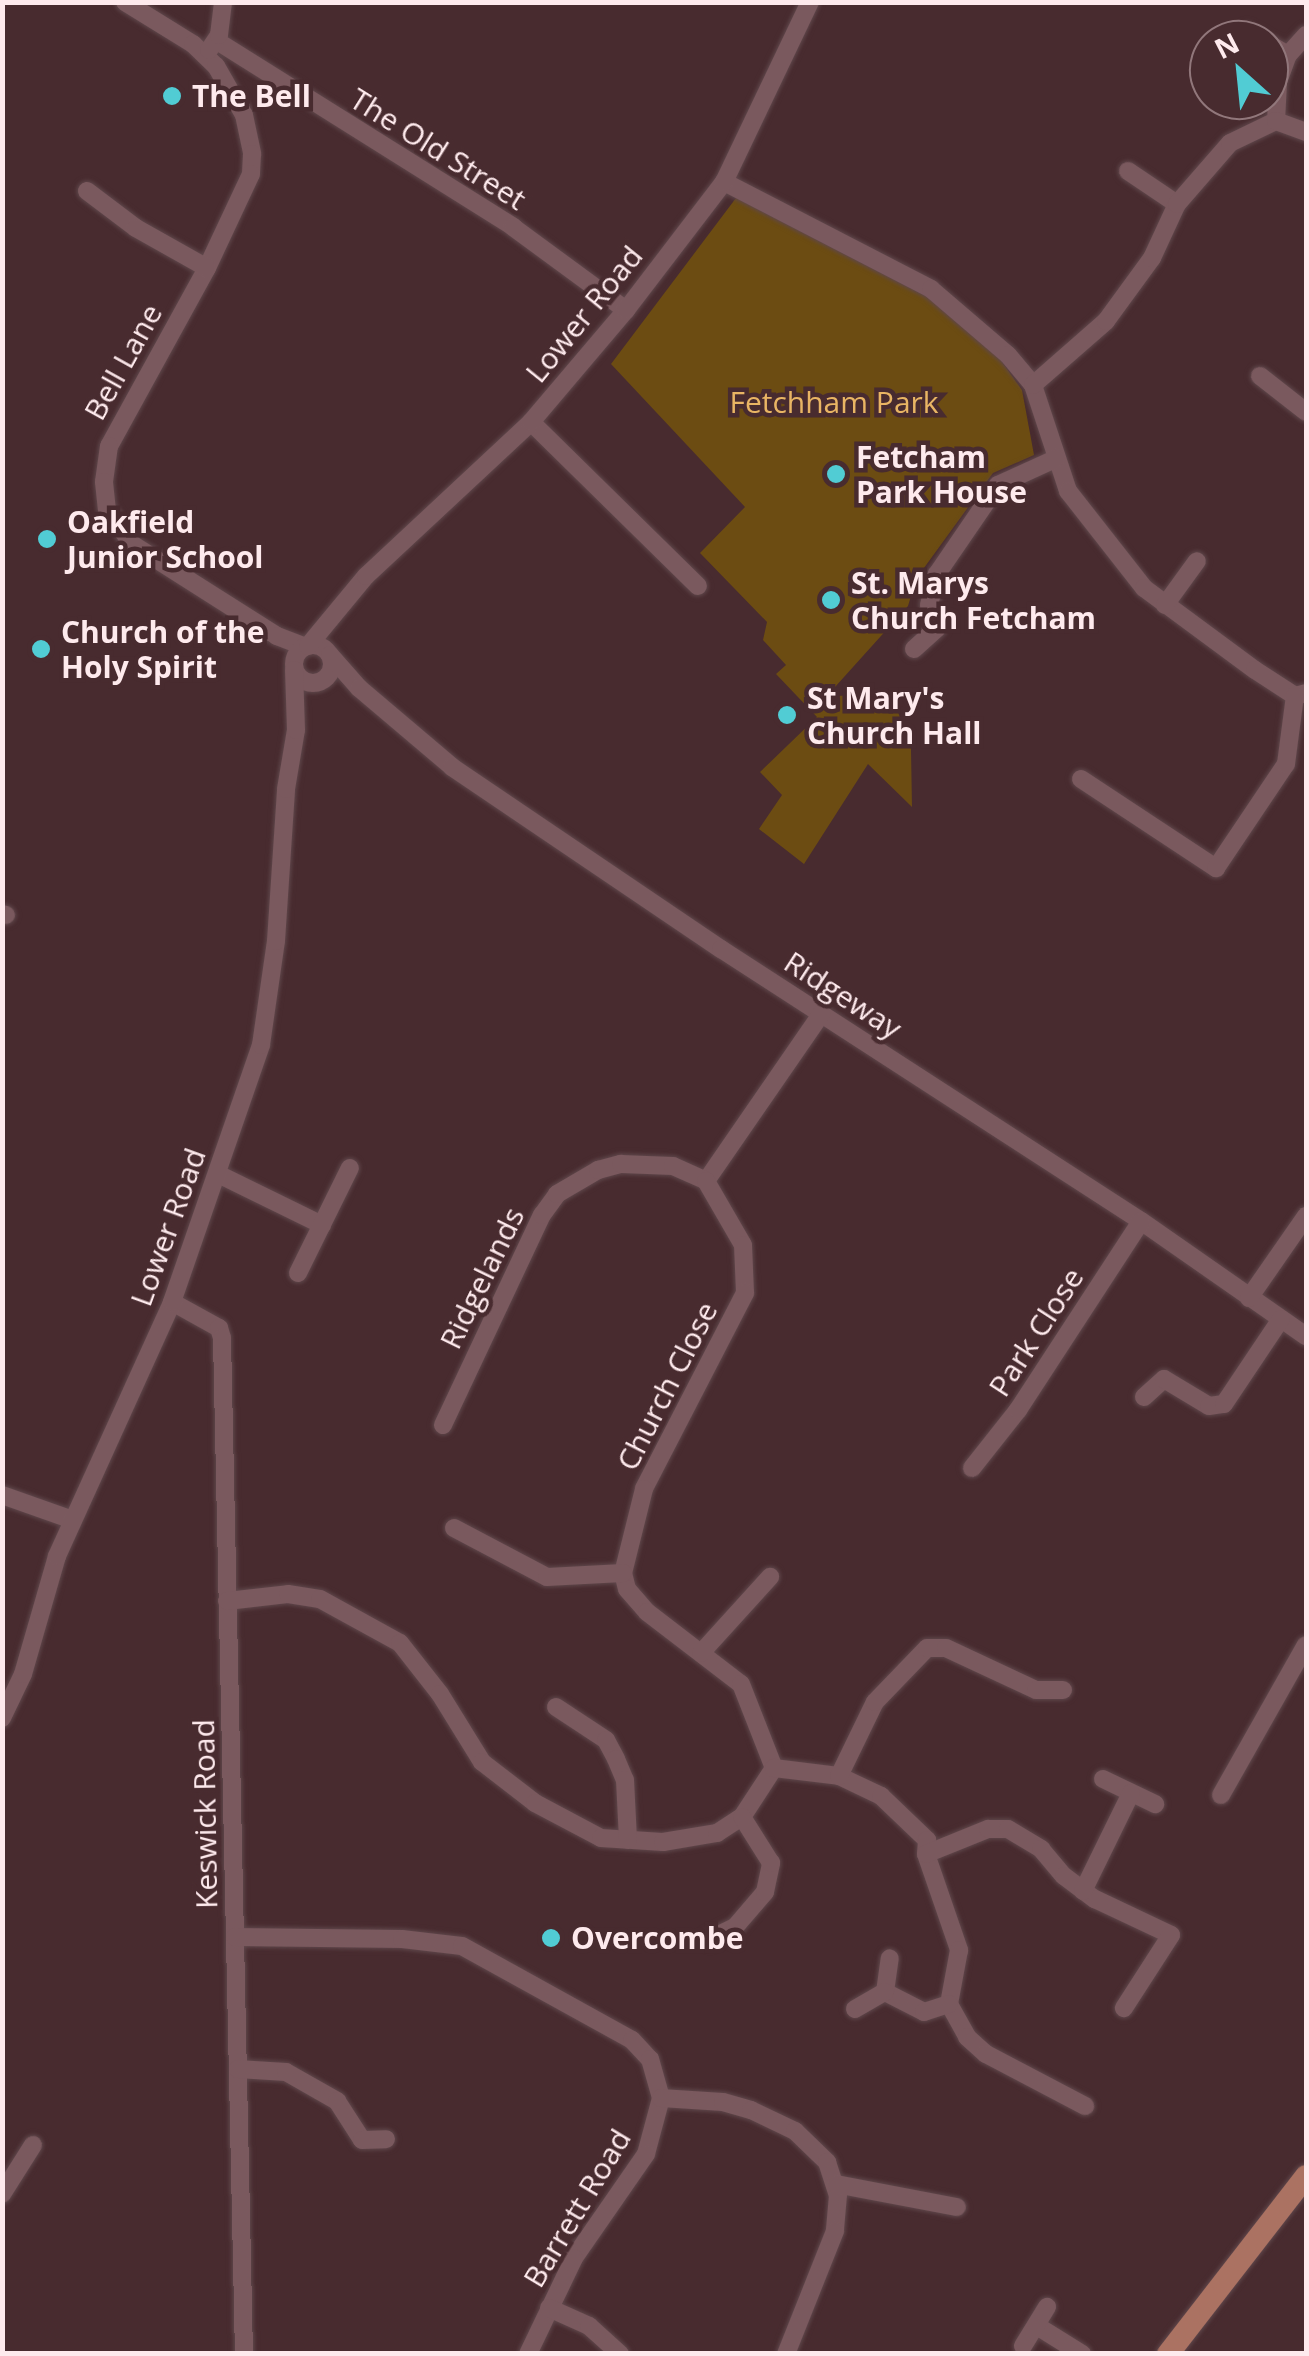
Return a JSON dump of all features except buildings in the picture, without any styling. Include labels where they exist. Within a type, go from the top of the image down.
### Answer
[{"type":"main road","points":[[1168,2354],[1306,2176]]},
{"type":"street","name":"The Old Street","points":[[126,2],[263,73],[513,227],[626,310]]},
{"type":"street","points":[[211,47],[223,2]]},
{"type":"street","name":"Lower Road","points":[[2,1718],[23,1674],[45,1590],[72,1520],[172,1302],[261,1046],[276,941],[286,789],[296,730],[294,667],[335,612],[388,554],[448,503],[531,422],[626,310],[724,182],[805,4]]},
{"type":"street","points":[[1289,54],[1306,34]]},
{"type":"street","name":"Bell Lane","points":[[211,47],[244,115],[252,154],[251,174],[207,268],[117,428],[106,462],[104,496],[119,530],[132,544],[276,636],[307,646]]},
{"type":"street","points":[[1033,385],[1106,321],[1152,258],[1177,204],[1230,143],[1276,121],[1306,132]]},
{"type":"street","points":[[1128,171],[1177,204]]},
{"type":"street","points":[[724,182],[931,289],[1008,356],[1033,385],[1068,491],[1144,588],[1301,694],[1286,764],[1216,868],[1081,779]]},
{"type":"street","points":[[87,191],[136,228],[207,268]]},
{"type":"street","points":[[1260,376],[1306,412]]},
{"type":"street","points":[[531,422],[698,586]]},
{"type":"street","points":[[914,649],[937,628],[929,604],[937,574],[998,485],[1055,460]]},
{"type":"street","points":[[1165,605],[1196,561]]},
{"type":"street","name":"Lower Road","points":[[296,730],[332,667],[329,654],[335,612]]},
{"type":"street","name":"Bell Lane","points":[[276,636],[294,667]]},
{"type":"street","points":[[307,646],[329,654]]},
{"type":"street","name":"Ridgeway","points":[[329,654],[359,688],[452,766],[821,1014],[1141,1221],[1306,1336]]},
{"type":"street","points":[[294,667],[308,683],[322,682]]},
{"type":"street","name":"Ridgeway","points":[[322,682],[359,688]]},
{"type":"street","points":[[706,1181],[821,1014]]},
{"type":"street","name":"Ridgelands","points":[[443,1425],[542,1214],[557,1194],[574,1182],[621,1164],[673,1166],[706,1181]]},
{"type":"street","points":[[298,1273],[350,1168]]},
{"type":"street","points":[[218,1174],[322,1225]]},
{"type":"street","name":"Church Close","points":[[623,1573],[644,1488],[744,1292],[743,1245],[706,1181]]},
{"type":"street","points":[[1249,1298],[1306,1216]]},
{"type":"street","name":"Park Close","points":[[972,1468],[1018,1410],[1141,1221]]},
{"type":"street","name":"Keswick Road","points":[[172,1302],[221,1332],[244,2354]]},
{"type":"street","points":[[1144,1396],[1164,1379],[1209,1406],[1224,1404],[1281,1319]]},
{"type":"street","points":[[2,1496],[72,1520]]},
{"type":"street","points":[[454,1528],[547,1577],[623,1573],[628,1589],[647,1612],[748,1694],[774,1768]]},
{"type":"street","points":[[701,1653],[770,1577]]},
{"type":"street","points":[[227,1601],[288,1594],[320,1598],[400,1642],[440,1694],[482,1762],[535,1803],[601,1838],[700,1838],[742,1817],[774,1768]]},
{"type":"street","points":[[1222,1795],[1306,1645]]},
{"type":"street","points":[[838,1776],[876,1702],[927,1648],[946,1648],[1036,1690],[1063,1690]]},
{"type":"street","points":[[556,1708],[594,1730],[611,1749],[625,1780],[628,1840]]},
{"type":"street","points":[[774,1768],[838,1776],[880,1796],[927,1840],[926,1854],[959,1950],[950,2004],[967,2037],[986,2054],[1086,2106]]},
{"type":"street","points":[[1104,1779],[1155,1804]]},
{"type":"street","points":[[1083,1891],[1131,1792]]},
{"type":"street","points":[[710,1940],[734,1927],[766,1892],[771,1863],[742,1817]]},
{"type":"street","points":[[926,1854],[988,1828],[1008,1829],[1041,1849],[1083,1891],[1171,1935],[1124,2008]]},
{"type":"street","points":[[235,1937],[415,1940],[462,1946],[643,2049],[656,2070],[660,2098],[723,2102],[772,2118],[817,2148],[836,2184],[836,2231],[786,2354]]},
{"type":"street","points":[[886,1992],[890,1958]]},
{"type":"street","points":[[886,1992],[924,2012],[950,2004]]},
{"type":"street","points":[[855,2009],[886,1992]]},
{"type":"street","points":[[568,2025],[577,2008]]},
{"type":"street","points":[[238,2069],[276,2068],[317,2088],[343,2108],[366,2146],[386,2139]]},
{"type":"street","name":"Barrett Road","points":[[528,2354],[586,2239],[638,2171],[653,2136],[660,2098]]},
{"type":"street","points":[[2,2194],[33,2145]]},
{"type":"street","points":[[836,2184],[942,2201],[957,2208]]},
{"type":"street","points":[[1023,2346],[1047,2307]]},
{"type":"street","points":[[549,2308],[589,2326],[620,2354]]},
{"type":"street","points":[[1037,2326],[1082,2354]]},
{"type":"green space","name":"Fetchham Park","points":[[736,198],[931,299],[997,355],[1022,390],[1034,455],[993,473],[916,579],[908,606],[826,697],[875,693],[898,712],[911,749],[912,807],[868,764],[804,864],[759,829],[782,795],[760,772],[817,717],[776,674],[786,665],[763,640],[767,622],[700,553],[745,507],[611,364]]},
{"type":"place","name":"The Bell","points":[[172,96]]},
{"type":"place","name":"Fetcham Park House","points":[[836,474]]},
{"type":"place","name":"Oakfield Junior School","points":[[47,539]]},
{"type":"place","name":"St. Marys Church Fetcham","points":[[831,600]]},
{"type":"place","name":"Church of the Holy Spirit","points":[[41,649]]},
{"type":"place","name":"St Mary's Church Hall","points":[[787,715]]},
{"type":"place","name":"Overcombe","points":[[551,1938]]}]
